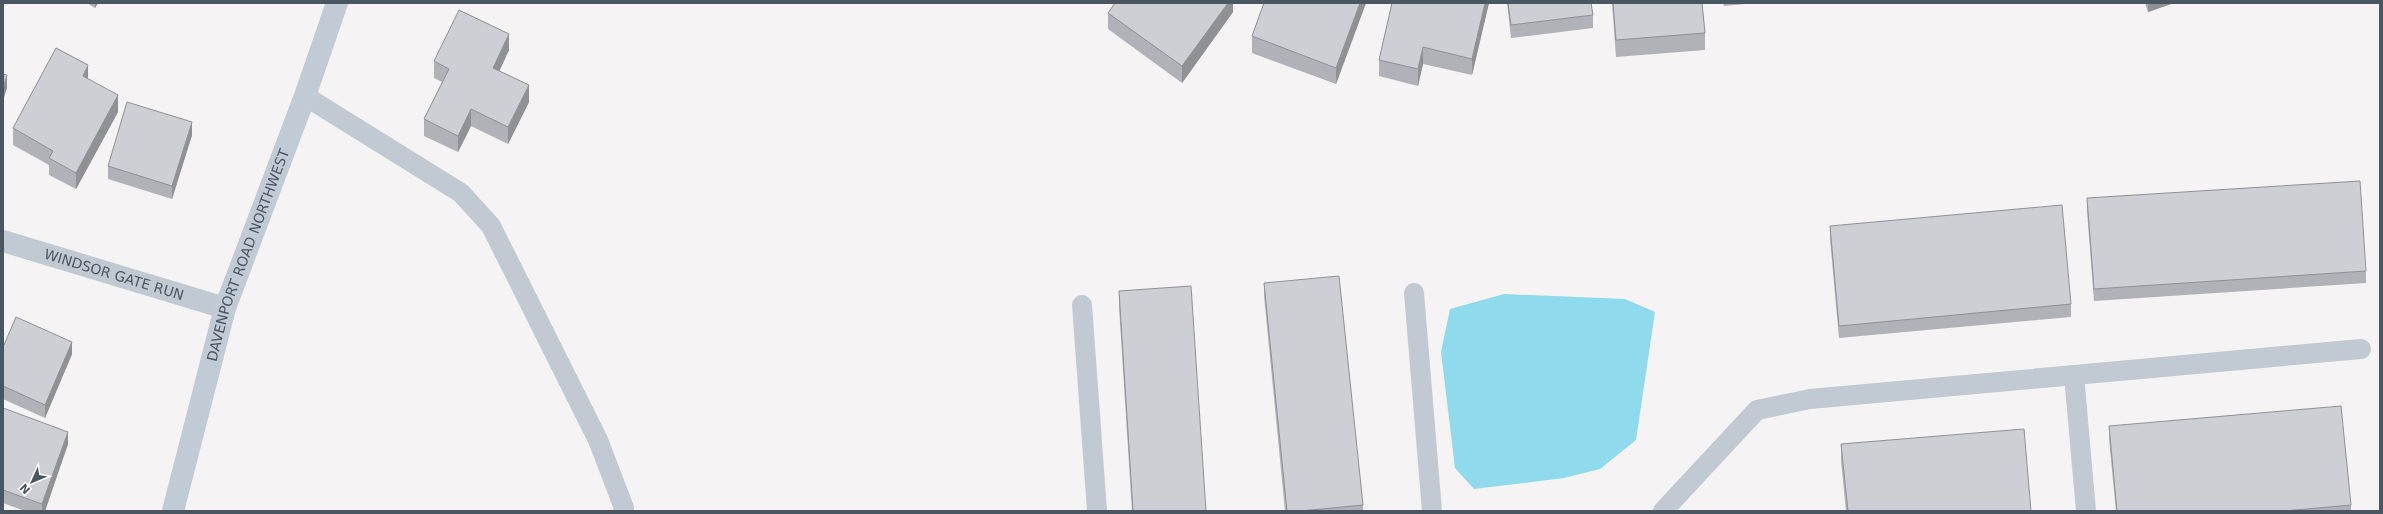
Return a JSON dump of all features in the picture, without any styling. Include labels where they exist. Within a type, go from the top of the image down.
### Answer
[{"type":"street","name":"DAVENPORT ROAD NORTHWEST","points":[[174,511],[225,308],[305,96],[337,3]]},
{"type":"street","name":"WINDSOR GATE RUN","points":[[3,241],[225,308]]},
{"type":"lane","points":[[305,96],[461,193],[491,226],[598,440],[624,508],[623,511]]},
{"type":"lane","points":[[1414,293],[1432,511]]},
{"type":"lane","points":[[1082,305],[1096,511]]},
{"type":"lane","points":[[1663,511],[1757,410],[1810,399],[2361,349]]},
{"type":"lane","points":[[2074,375],[2086,511]]},
{"type":"water","points":[[1504,294],[1625,299],[1655,312],[1636,440],[1600,469],[1564,478],[1474,489],[1455,468],[1441,352],[1450,309]]},
{"type":"building","points":[[1115,3],[1228,3],[1182,66],[1108,13]]},
{"type":"building","points":[[1264,3],[1360,3],[1336,68],[1252,36]]},
{"type":"building","points":[[1392,3],[1485,3],[1472,59],[1423,47],[1418,69],[1379,60]]},
{"type":"building","points":[[1508,3],[1591,3],[1593,15],[1511,25]]},
{"type":"building","points":[[1613,3],[1702,3],[1705,33],[1616,40]]},
{"type":"building","points":[[459,10],[509,34],[493,68],[529,85],[508,127],[471,109],[458,136],[424,119],[449,69],[434,61]]},
{"type":"building","points":[[56,48],[88,65],[83,76],[118,95],[76,173],[49,158],[53,151],[13,128]]},
{"type":"building","points":[[3,74],[7,75],[3,88]]},
{"type":"building","points":[[127,102],[192,122],[172,186],[108,166]]},
{"type":"building","points":[[2360,181],[2366,271],[2094,289],[2087,198]]},
{"type":"building","points":[[2062,205],[2071,304],[1839,326],[1830,226]]},
{"type":"building","points":[[1339,276],[1363,505],[1287,511],[1264,283]]},
{"type":"building","points":[[1191,286],[1206,511],[1133,511],[1119,291]]},
{"type":"building","points":[[16,317],[72,342],[45,405],[3,386],[3,344],[4,345]]},
{"type":"building","points":[[2341,406],[2351,505],[2284,511],[2117,511],[2109,426]]},
{"type":"building","points":[[3,408],[68,432],[42,504],[3,490]]},
{"type":"building","points":[[2024,429],[2031,511],[1848,511],[1841,444]]}]
